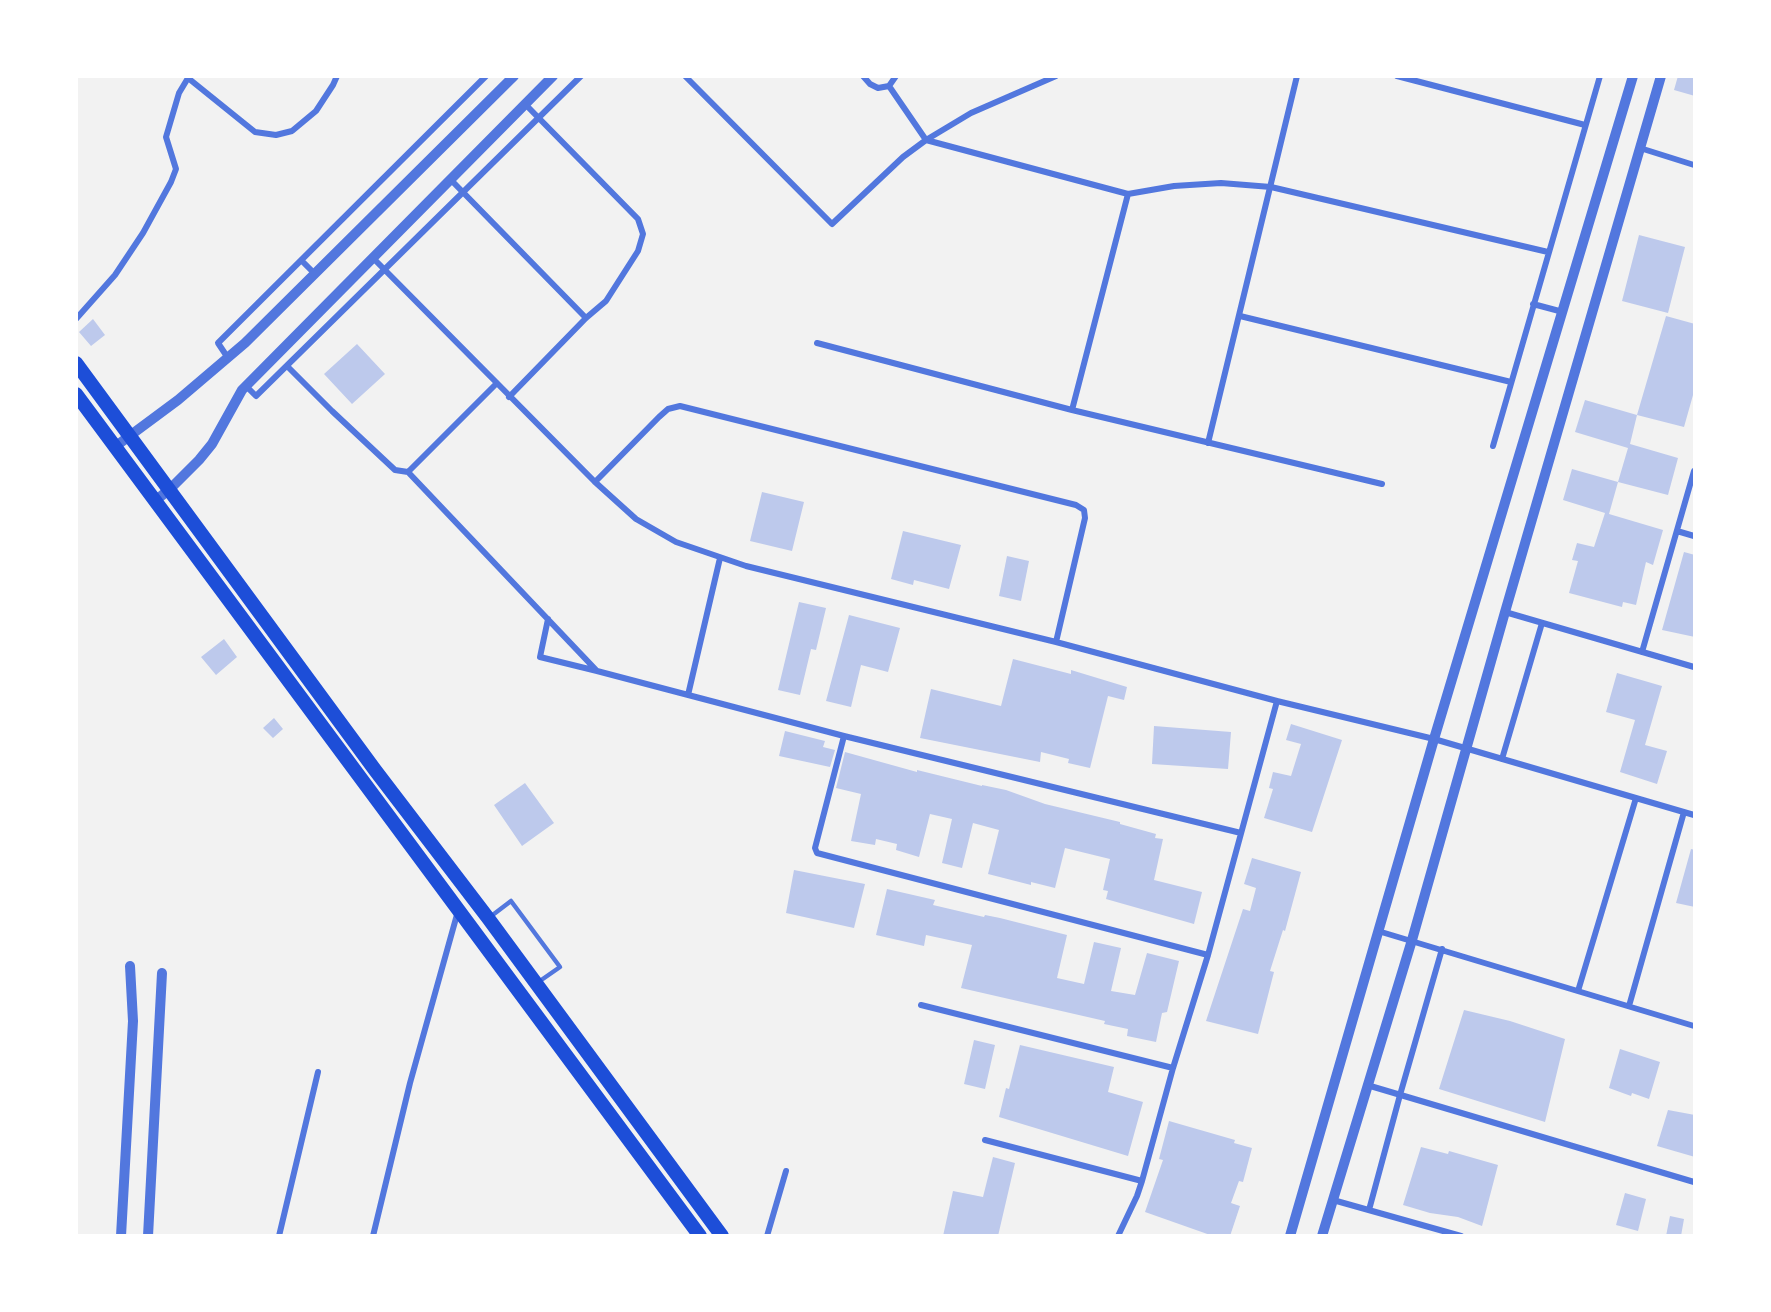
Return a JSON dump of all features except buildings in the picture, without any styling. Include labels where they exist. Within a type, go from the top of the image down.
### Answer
[{"type":"main road","points":[[76,363],[375,770],[488,918],[723,1236]]},
{"type":"main road","points":[[76,394],[700,1236]]},
{"type":"street","points":[[76,319],[115,275],[143,233],[171,182],[176,169],[166,137],[179,93],[188,78],[255,132],[276,135],[292,131],[316,111],[337,76]]},
{"type":"street","points":[[228,357],[218,343],[486,76]]},
{"type":"street","points":[[116,446],[178,400],[228,357],[315,274],[513,76]]},
{"type":"street","points":[[156,500],[199,460],[212,444],[231,407],[246,386],[553,76]]},
{"type":"street","points":[[246,386],[256,396],[581,76]]},
{"type":"street","points":[[685,76],[832,224],[903,158],[926,140],[971,113],[1043,79],[1056,76]]},
{"type":"street","points":[[863,76],[870,84],[878,88],[889,86],[896,76]]},
{"type":"street","points":[[1208,443],[1297,76]]},
{"type":"street","points":[[1397,76],[1585,125]]},
{"type":"street","points":[[1493,446],[1600,76]]},
{"type":"street","points":[[1290,1236],[1434,739],[1633,76]]},
{"type":"street","points":[[1322,1236],[1412,940],[1661,76]]},
{"type":"street","points":[[889,86],[926,140],[1128,194],[1186,185],[1221,183],[1271,187],[1548,252]]},
{"type":"street","points":[[509,397],[586,318],[606,301],[638,251],[643,234],[638,219],[525,104]]},
{"type":"street","points":[[1640,148],[1695,165]]},
{"type":"street","points":[[451,180],[586,318]]},
{"type":"street","points":[[1072,410],[1128,194]]},
{"type":"street","points":[[373,258],[595,482],[636,519],[676,542],[720,558],[1434,739],[1695,815]]},
{"type":"street","points":[[301,260],[315,274]]},
{"type":"street","points":[[1533,304],[1563,312]]},
{"type":"street","points":[[1240,316],[1510,382]]},
{"type":"street","points":[[817,344],[1072,410],[1382,484]]},
{"type":"street","points":[[287,366],[395,470],[408,472],[597,671]]},
{"type":"street","points":[[408,472],[497,383]]},
{"type":"street","points":[[595,482],[659,417],[668,410],[680,406],[1076,505],[1084,510],[1085,518],[1056,642]]},
{"type":"street","points":[[1642,652],[1695,471]]},
{"type":"street","points":[[1677,531],[1695,536]]},
{"type":"street","points":[[688,695],[720,558]]},
{"type":"street","points":[[1505,612],[1695,667]]},
{"type":"street","points":[[548,619],[540,657],[844,736],[1241,833]]},
{"type":"street","points":[[1502,759],[1542,623]]},
{"type":"street","points":[[1118,1236],[1142,1181],[1173,1068],[1208,956],[1277,701]]},
{"type":"street","points":[[844,736],[815,848],[817,854],[1208,956]]},
{"type":"street","points":[[1578,991],[1636,798]]},
{"type":"street","points":[[1629,1006],[1684,812]]},
{"type":"street","points":[[373,1236],[410,1083],[458,910]]},
{"type":"street","points":[[1378,931],[1695,1026]]},
{"type":"street","points":[[1369,1210],[1442,950]]},
{"type":"street","points":[[121,1236],[133,1021],[130,966]]},
{"type":"street","points":[[148,1236],[162,973]]},
{"type":"street","points":[[921,1005],[1173,1068]]},
{"type":"street","points":[[279,1236],[318,1072]]},
{"type":"street","points":[[1367,1085],[1695,1182]]},
{"type":"street","points":[[985,1140],[1142,1181]]},
{"type":"street","points":[[767,1236],[786,1171]]},
{"type":"street","points":[[1333,1200],[1461,1236]]},
{"type":"lane","points":[[488,918],[511,901],[560,967],[536,984]]}]
